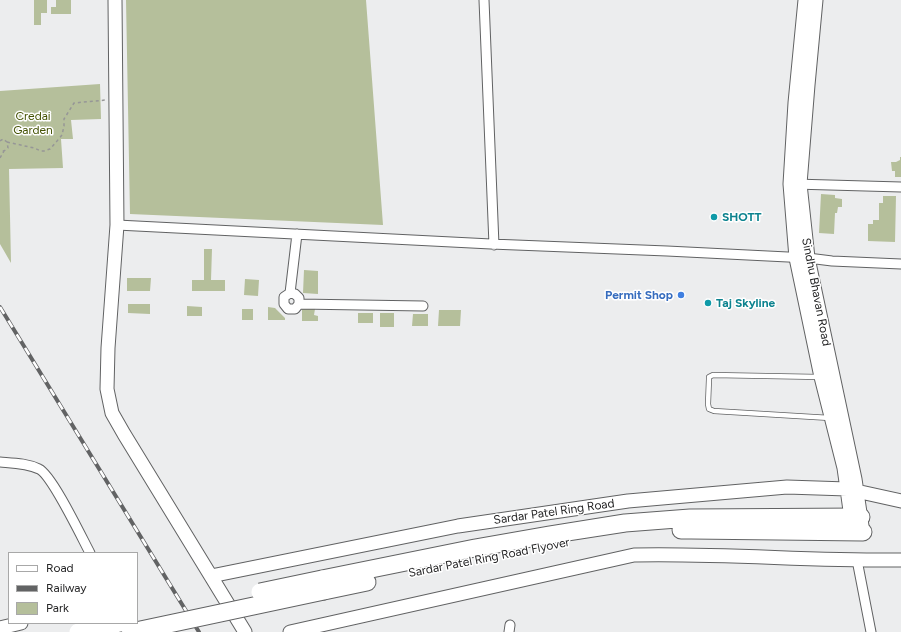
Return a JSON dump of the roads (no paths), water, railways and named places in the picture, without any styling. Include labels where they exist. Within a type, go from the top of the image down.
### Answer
[{"type":"highway","name":"Sardar Patel Ring Road Flyover","points":[[138,619],[475,548],[625,523],[857,525]]},
{"type":"highway","name":"Sardar Patel Ring Road Flyover","points":[[132,632],[477,559],[691,524]]},
{"type":"highway","points":[[78,632],[115,624]]},
{"type":"street","points":[[115,0],[117,225],[108,355],[108,389],[112,413],[245,632]]},
{"type":"street","points":[[484,0],[494,245]]},
{"type":"street","name":"Sindhu Bhavan Road","points":[[805,0],[795,103],[795,184],[802,258],[822,377],[844,468],[852,490],[857,525]]},
{"type":"street","name":"Sindhu Bhavan Road","points":[[795,184],[808,85],[816,0]]},
{"type":"street","points":[[795,184],[901,187]]},
{"type":"street","points":[[117,225],[494,245],[667,251],[901,264]]},
{"type":"street","points":[[297,234],[290,293],[284,297],[284,304],[288,309],[295,309],[299,304],[423,306]]},
{"type":"street","name":"Sindhu Bhavan Road","points":[[802,258],[854,471],[852,490]]},
{"type":"street","points":[[0,462],[27,464],[41,470],[53,485],[89,552]]},
{"type":"street","name":"Sardar Patel Ring Road","points":[[211,576],[458,526],[628,501],[787,488],[852,490],[901,501]]},
{"type":"street","points":[[290,632],[634,555],[671,554],[901,560]]},
{"type":"street","points":[[857,560],[871,632]]},
{"type":"street","points":[[0,628],[17,624]]},
{"type":"lane","points":[[822,377],[712,375],[709,378],[708,404],[709,408],[714,411],[832,418]]},
{"type":"railway","points":[[0,307],[199,632]]},
{"type":"place","name":"SHOTT","points":[[714,217]]},
{"type":"place","name":"Permit Shop","points":[[681,295]]},
{"type":"place","name":"Taj Skyline","points":[[708,303]]},
{"type":"park label","name":"Credai Garden","points":[[33,123]]}]
